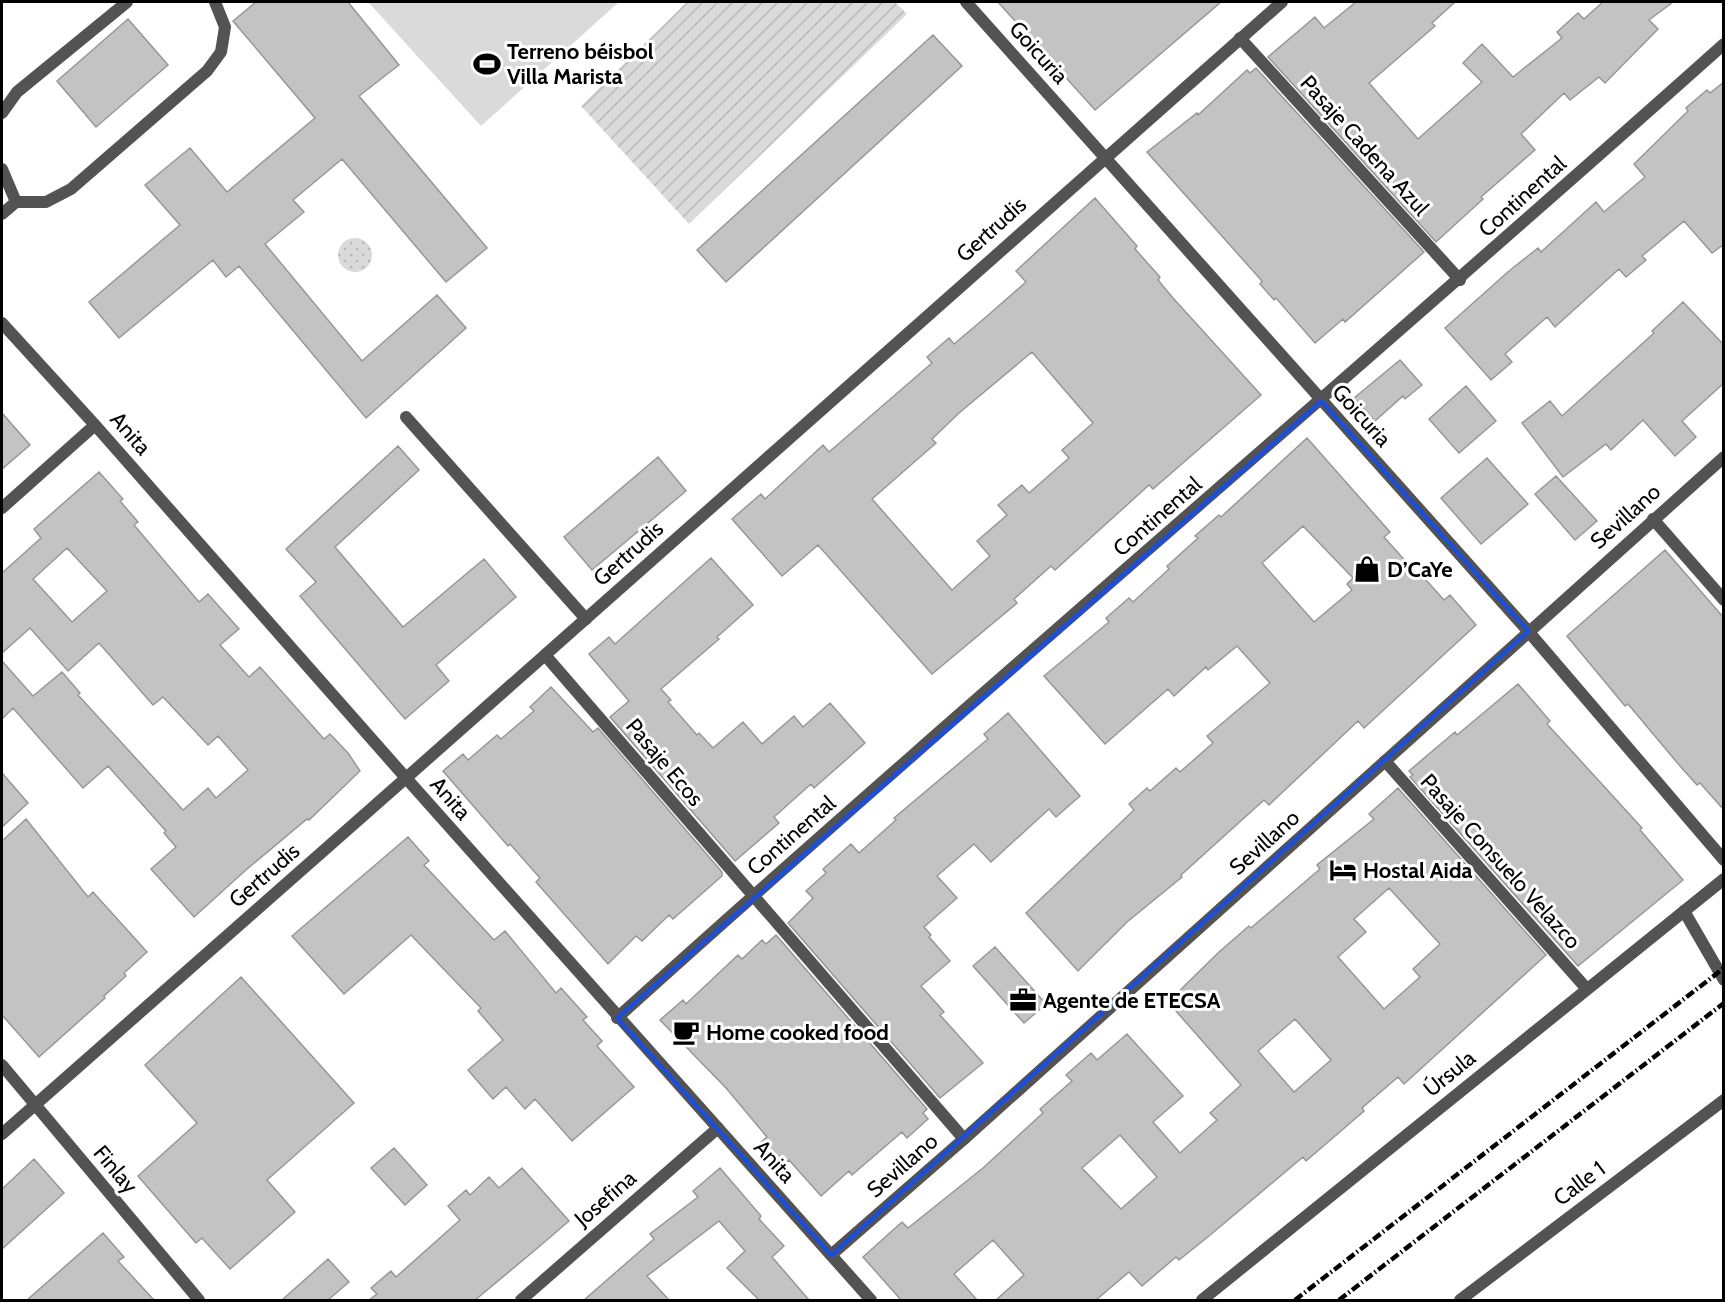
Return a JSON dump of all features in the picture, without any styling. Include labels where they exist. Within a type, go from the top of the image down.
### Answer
[{"type":"street","points":[[2,111],[17,92],[127,2]]},
{"type":"street","points":[[2,214],[16,202],[46,202],[71,189],[207,71],[221,52],[225,27],[215,2]]},
{"type":"street","name":"Goicuria","points":[[966,2],[1528,631],[1724,860]]},
{"type":"street","name":"Gertrudis","points":[[2,1134],[545,655],[1104,157],[1282,2]]},
{"type":"street","name":"Pasaje Cadena Azul","points":[[1240,38],[1460,280]]},
{"type":"street","name":"Continental","points":[[617,1018],[752,897],[1460,280],[1724,44]]},
{"type":"street","points":[[2,169],[16,202]]},
{"type":"street","name":"Anita","points":[[2,323],[95,425],[617,1018],[871,1300]]},
{"type":"street","points":[[406,417],[586,618]]},
{"type":"street","points":[[2,508],[95,425]]},
{"type":"street","name":"Sevillano","points":[[831,1255],[964,1139],[1724,457]]},
{"type":"street","points":[[1653,519],[1724,600]]},
{"type":"street","name":"Pasaje Ecos","points":[[545,655],[752,897],[964,1139]]},
{"type":"street","name":"Pasaje Consuelo Velazco","points":[[1385,762],[1586,988]]},
{"type":"street","name":"Úrsula","points":[[1202,1300],[1724,879]]},
{"type":"street","points":[[1684,910],[1724,980]]},
{"type":"street","name":"Finlay","points":[[2,1065],[199,1300]]},
{"type":"street","name":"Calle 1","points":[[1461,1300],[1724,1100]]},
{"type":"street","name":"Josefina","points":[[521,1300],[718,1128]]},
{"type":"highlighted area","points":[[1321,401],[1528,631],[831,1255],[617,1018]]},
{"type":"shaded area","name":"Terreno béisbol Villa Marista","points":[[368,2],[619,2],[481,126]]},
{"type":"shaded area","points":[[687,2],[895,2],[907,14],[689,224],[581,106]]},
{"type":"shaded area","points":[[355,238],[367,243],[372,255],[367,267],[355,272],[343,267],[338,255],[343,243]]},
{"type":"building","points":[[256,2],[348,2],[399,65],[359,96],[487,248],[446,282],[342,159],[293,200],[304,212],[265,244],[362,361],[437,295],[466,328],[366,418],[239,266],[226,277],[213,260],[119,338],[89,302],[180,225],[145,185],[190,148],[227,192],[315,118],[233,21]]},
{"type":"building","points":[[998,2],[1221,2],[1095,110]]},
{"type":"building","points":[[1356,2],[1455,2],[1432,23],[1435,26],[1369,83],[1418,139],[1482,82],[1463,63],[1482,44],[1513,77],[1562,38],[1557,32],[1578,13],[1584,19],[1603,2],[1673,2],[1649,20],[1658,29],[1605,83],[1599,77],[1570,100],[1564,93],[1521,134],[1535,150],[1481,197],[1483,199],[1436,242],[1268,57],[1315,17],[1324,28]]},
{"type":"building","points":[[128,19],[168,65],[96,127],[57,81]]},
{"type":"building","points":[[933,35],[962,66],[726,282],[697,250]]},
{"type":"building","points":[[1256,68],[1424,252],[1345,322],[1343,319],[1315,343],[1276,298],[1274,300],[1260,284],[1262,281],[1147,152],[1197,113],[1198,115],[1247,70],[1250,73]]},
{"type":"building","points":[[1724,82],[1724,244],[1712,253],[1684,221],[1642,256],[1646,260],[1626,277],[1619,269],[1555,327],[1547,317],[1505,354],[1512,362],[1491,380],[1445,328],[1538,248],[1541,252],[1596,202],[1604,212],[1645,177],[1634,164],[1688,111],[1686,108],[1707,90],[1710,93]]},
{"type":"building","points":[[1095,198],[1137,246],[1135,249],[1160,277],[1158,280],[1173,298],[1261,395],[1153,489],[1149,485],[1055,570],[1051,566],[1014,599],[1017,603],[932,674],[818,545],[782,576],[732,519],[761,494],[765,499],[823,445],[829,452],[932,363],[927,357],[949,338],[954,344],[986,317],[1026,282],[1016,271]],"holes":[[[1032,352],[1093,423],[1062,450],[1069,458],[1029,493],[1022,485],[998,505],[1007,515],[977,541],[990,556],[952,590],[872,499],[936,443],[932,439],[959,413]]]},
{"type":"building","points":[[1683,302],[1724,345],[1724,383],[1682,421],[1696,437],[1675,456],[1643,420],[1611,450],[1606,444],[1563,477],[1522,423],[1550,401],[1562,416],[1654,333],[1652,331]]},
{"type":"building","points":[[1400,360],[1422,385],[1405,399],[1403,396],[1375,421],[1354,398]]},
{"type":"building","points":[[1466,386],[1496,421],[1459,453],[1429,419]]},
{"type":"building","points":[[2,413],[30,445],[2,469]]},
{"type":"building","points":[[1307,438],[1390,532],[1384,537],[1417,574],[1419,572],[1444,600],[1450,595],[1476,625],[1364,728],[1358,721],[1269,805],[1264,800],[1181,875],[1182,877],[1127,922],[1078,971],[1026,913],[1134,810],[1129,804],[1147,788],[1150,791],[1176,768],[1180,772],[1213,743],[1207,736],[1270,683],[1237,646],[1208,670],[1206,667],[1174,696],[1168,689],[1105,744],[1044,676],[1109,622],[1106,618],[1129,598],[1133,602],[1169,569],[1167,566],[1198,538],[1195,536],[1219,515],[1221,517]],"holes":[[[1303,526],[1353,578],[1347,584],[1352,590],[1314,622],[1262,563]]]},
{"type":"building","points":[[398,446],[419,470],[335,547],[403,627],[484,559],[516,597],[436,665],[449,681],[405,719],[300,596],[316,582],[286,549]]},
{"type":"building","points":[[658,457],[686,491],[592,570],[564,537]]},
{"type":"building","points":[[1487,458],[1528,504],[1481,544],[1441,498]]},
{"type":"building","points":[[99,472],[123,499],[120,501],[138,522],[134,525],[199,602],[208,594],[239,629],[220,645],[249,677],[260,667],[324,739],[330,734],[348,753],[360,771],[309,820],[307,819],[247,869],[194,917],[151,869],[176,847],[164,833],[166,831],[108,766],[83,788],[13,708],[2,719],[2,661],[33,696],[62,672],[80,693],[78,695],[183,810],[208,788],[216,798],[248,770],[218,736],[208,745],[163,697],[153,705],[99,643],[68,671],[30,628],[2,653],[2,573],[41,538],[34,529]],"holes":[[[67,548],[107,591],[72,622],[33,579]]]},
{"type":"building","points":[[1556,476],[1597,521],[1575,540],[1535,494]]},
{"type":"building","points":[[1665,550],[1724,618],[1724,810],[1700,783],[1697,785],[1628,704],[1625,706],[1567,636]]},
{"type":"building","points":[[711,558],[753,605],[717,637],[719,639],[661,689],[671,700],[668,702],[697,735],[699,733],[713,748],[743,722],[762,744],[794,716],[803,727],[830,703],[865,743],[814,788],[811,784],[774,817],[779,823],[735,861],[610,717],[629,701],[589,654],[609,637],[615,644]]},
{"type":"building","points":[[1518,684],[1550,721],[1547,724],[1642,828],[1640,830],[1683,880],[1578,966],[1410,777],[1413,775],[1409,771],[1455,732],[1457,735]]},
{"type":"building","points":[[551,687],[593,732],[598,728],[722,872],[722,876],[673,919],[669,915],[642,941],[636,936],[608,964],[536,882],[540,878],[510,844],[508,846],[443,771],[463,754],[468,760],[497,735],[501,739],[534,711],[530,707]]},
{"type":"building","points":[[1008,713],[1080,796],[1056,817],[1049,809],[991,862],[974,844],[937,876],[957,898],[924,927],[931,935],[929,937],[950,961],[921,986],[944,1012],[940,1015],[983,1063],[940,1098],[788,923],[813,898],[806,891],[826,873],[823,869],[851,844],[859,853],[896,820],[894,818],[988,739],[984,734]]},
{"type":"building","points":[[2,773],[28,803],[2,827]]},
{"type":"building","points":[[1398,788],[1546,955],[1404,1084],[1398,1077],[1362,1108],[1364,1111],[1306,1161],[1303,1157],[1209,1236],[1179,1260],[1176,1257],[1142,1286],[1129,1272],[1096,1300],[996,1300],[1024,1275],[993,1240],[954,1274],[977,1300],[901,1300],[863,1257],[902,1222],[908,1228],[983,1168],[1043,1113],[1040,1109],[1072,1081],[1066,1075],[1091,1053],[1097,1060],[1127,1034],[1183,1096],[1153,1122],[1180,1153],[1217,1120],[1210,1113],[1241,1085],[1168,1002],[1219,952],[1320,869],[1317,865],[1374,819],[1369,814]],"holes":[[[1389,888],[1440,944],[1413,969],[1420,977],[1384,1009],[1338,957],[1366,932],[1354,919]],[[1295,1019],[1331,1060],[1294,1092],[1258,1051]],[[1120,1135],[1157,1177],[1121,1209],[1082,1168]]]},
{"type":"building","points":[[26,819],[88,897],[93,892],[147,952],[124,973],[126,976],[104,996],[105,998],[39,1057],[2,1015],[2,841]]},
{"type":"building","points":[[408,837],[429,861],[424,865],[494,940],[505,931],[556,993],[561,988],[587,1017],[583,1020],[602,1041],[597,1046],[634,1087],[572,1141],[535,1099],[525,1109],[506,1087],[493,1099],[468,1070],[503,1040],[478,1011],[481,1008],[411,935],[344,994],[292,936]]},
{"type":"building","points":[[776,935],[927,1109],[923,1113],[928,1119],[907,1138],[902,1132],[852,1175],[849,1171],[821,1196],[789,1160],[782,1166],[761,1142],[767,1137],[726,1088],[660,1020],[683,1000],[686,1004],[738,955],[742,959],[762,940],[766,944]]},
{"type":"building","points":[[995,947],[1046,1004],[1024,1023],[973,966]]},
{"type":"building","points":[[241,977],[354,1103],[267,1180],[295,1212],[230,1269],[202,1238],[196,1243],[138,1176],[197,1123],[145,1065]]},
{"type":"building","points":[[394,1148],[427,1185],[405,1205],[371,1168]]},
{"type":"building","points":[[34,1159],[64,1193],[2,1249],[2,1189]]},
{"type":"building","points":[[522,1168],[569,1221],[475,1300],[369,1300],[377,1294],[371,1288],[391,1271],[396,1277],[460,1220],[448,1206],[466,1190],[470,1195],[489,1177],[499,1188]]},
{"type":"building","points":[[720,1168],[761,1216],[759,1219],[784,1246],[772,1257],[809,1300],[759,1300],[727,1268],[745,1251],[719,1221],[647,1276],[669,1300],[584,1300],[654,1239],[650,1234],[698,1197],[693,1191]]},
{"type":"building","points":[[103,1233],[124,1257],[118,1261],[154,1300],[27,1300]]},
{"type":"building","points":[[328,1259],[349,1282],[328,1300],[282,1300]]},
{"type":"railway","points":[[1295,1300],[1724,968]]},
{"type":"railway","points":[[1339,1300],[1724,1003]]},
{"type":"place","name":"Terreno béisbol Villa Marista","points":[[487,64]]},
{"type":"place","name":"D’CaYe","points":[[1367,569]]},
{"type":"place","name":"Hostal Aida","points":[[1343,870]]},
{"type":"place","name":"Agente de ETECSA","points":[[1023,1000]]},
{"type":"place","name":"Home cooked food","points":[[686,1032]]}]
